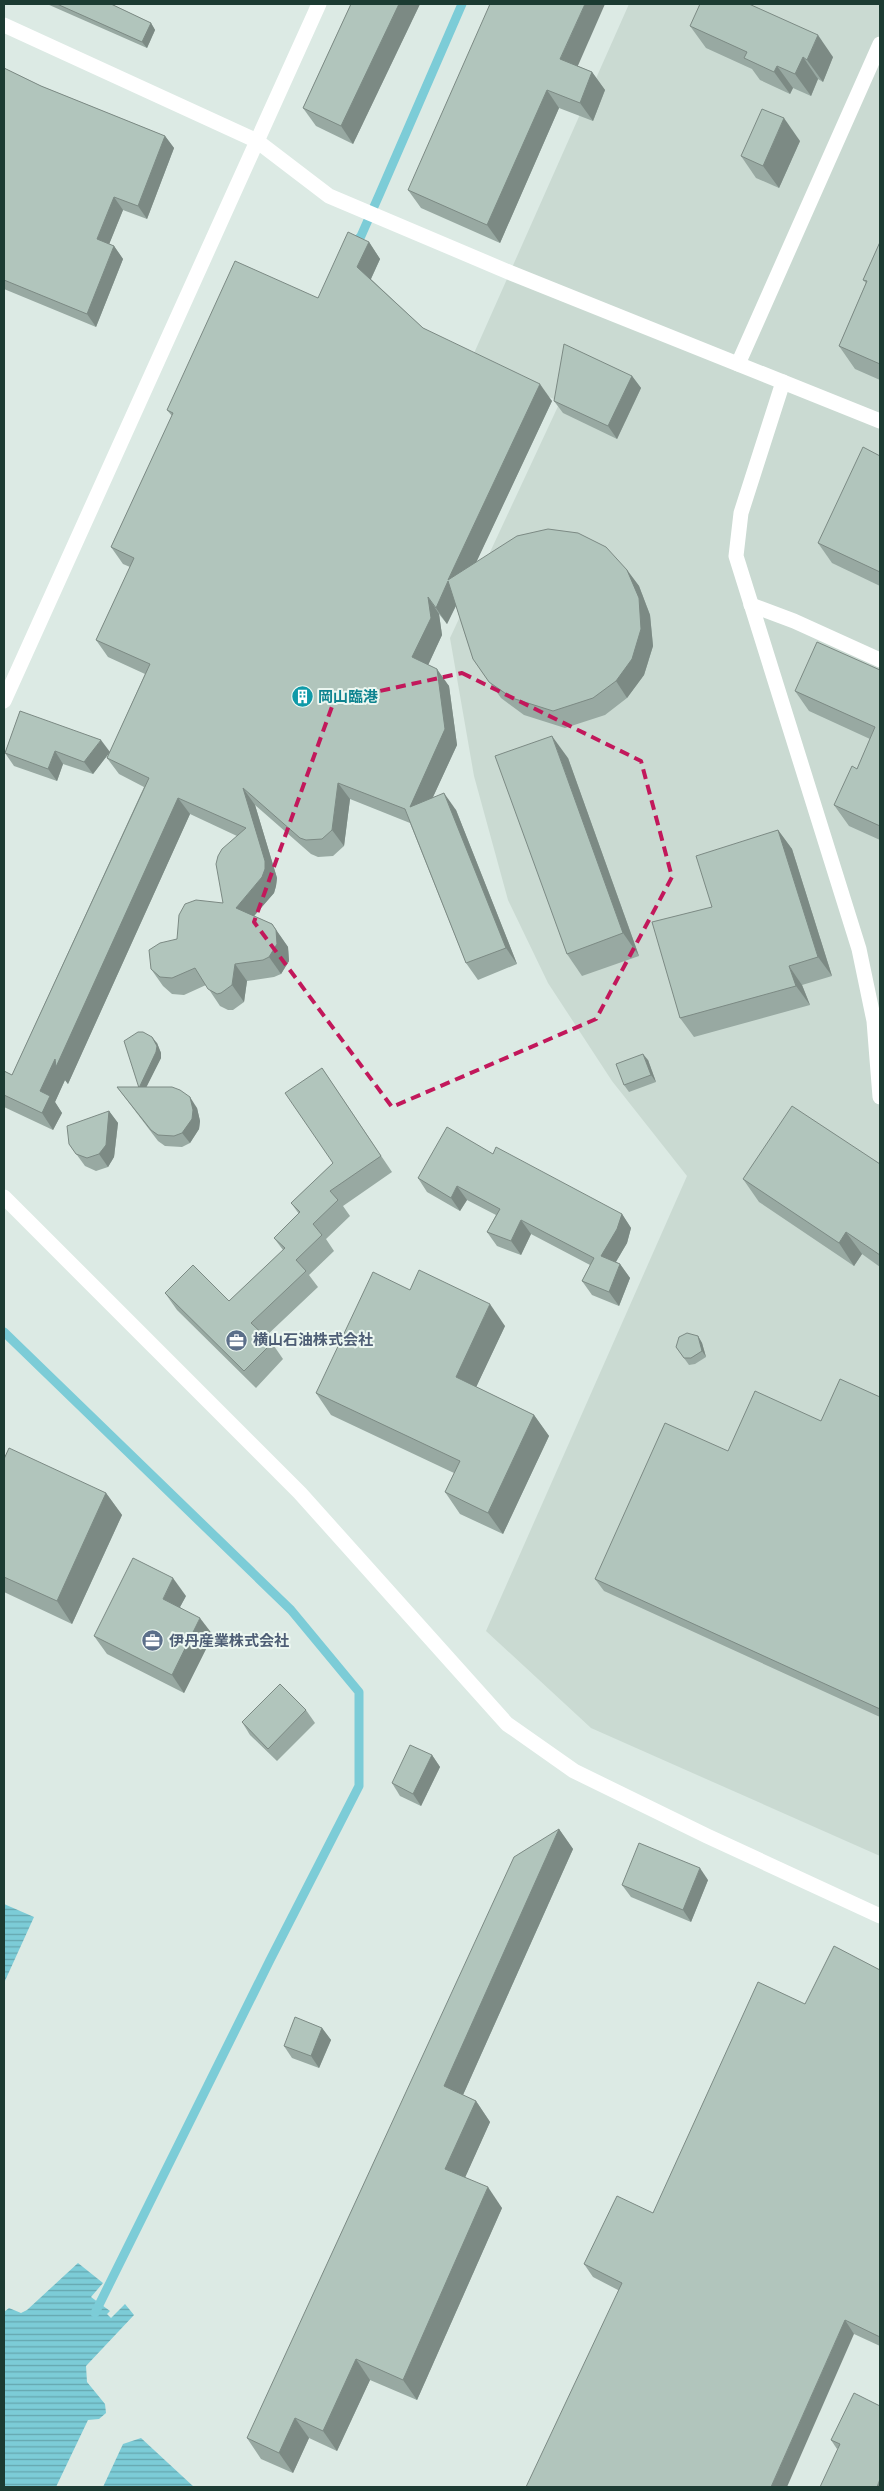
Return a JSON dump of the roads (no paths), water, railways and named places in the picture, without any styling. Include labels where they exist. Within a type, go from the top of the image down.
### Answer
[{"type":"street","points":[[4,701],[319,4]]},
{"type":"street","points":[[4,25],[257,141],[329,196],[512,273],[880,421]]},
{"type":"street","points":[[738,364],[880,44]]},
{"type":"street","points":[[783,382],[741,513],[736,556],[859,949],[874,1021],[880,1097]]},
{"type":"street","points":[[751,605],[794,621],[880,660]]},
{"type":"street","points":[[4,1197],[300,1493],[507,1724],[574,1771],[707,1836],[880,1916]]},
{"type":"water","points":[[4,1904],[34,1917],[4,1983]]},
{"type":"water","points":[[78,2263],[103,2283],[91,2297],[110,2311],[107,2314],[111,2318],[125,2304],[134,2315],[86,2366],[87,2382],[105,2404],[106,2413],[99,2419],[88,2420],[56,2487],[4,2487],[4,2312],[9,2308],[21,2313],[27,2310]]},
{"type":"water","points":[[141,2438],[194,2487],[103,2487],[123,2444]]},
{"type":"waterway","points":[[351,247],[361,236],[462,4]]},
{"type":"waterway","points":[[4,1332],[291,1610],[359,1692],[359,1786],[270,1960],[95,2313]]},
{"type":"place","name":"岡山臨港","points":[[302,697]]},
{"type":"place","name":"横山石油株式会社","points":[[237,1340]]},
{"type":"place","name":"伊丹産業株式会社","points":[[153,1641]]}]
